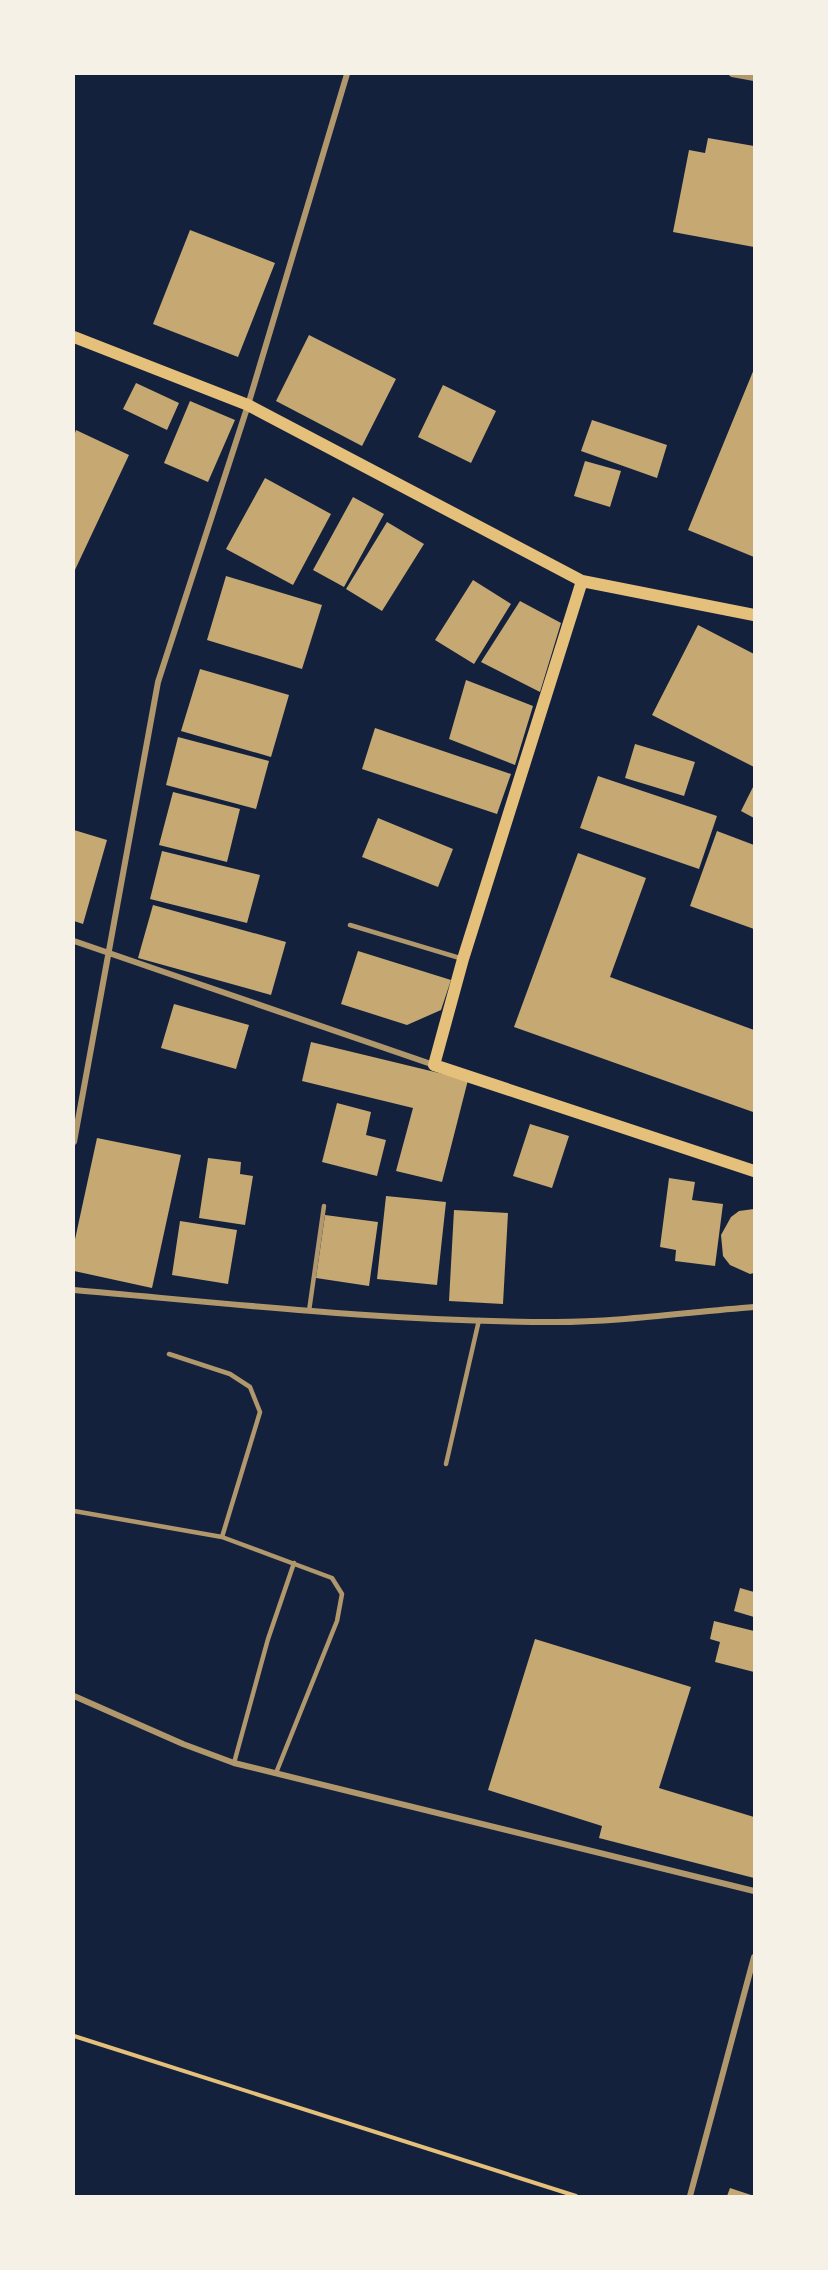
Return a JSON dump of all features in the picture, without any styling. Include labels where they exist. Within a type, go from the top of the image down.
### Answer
[{"type":"main road","points":[[74,337],[248,405],[582,581],[754,615]]},
{"type":"main road","points":[[582,581],[463,959],[434,1065],[754,1171]]},
{"type":"street","points":[[74,1142],[107,950],[158,682],[248,405],[347,74]]},
{"type":"street","points":[[732,74],[754,78]]},
{"type":"street","points":[[74,941],[107,950],[434,1065]]},
{"type":"street","points":[[74,1290],[356,1316],[557,1322],[754,1307]]},
{"type":"street","points":[[74,1696],[183,1744],[234,1763],[754,1891]]},
{"type":"street","points":[[690,2196],[754,1958]]},
{"type":"lane","points":[[350,925],[463,959]]},
{"type":"lane","points":[[309,1311],[324,1206]]},
{"type":"lane","points":[[446,1464],[479,1320]]},
{"type":"lane","points":[[169,1354],[230,1374],[250,1387],[260,1412],[222,1537]]},
{"type":"lane","points":[[74,1511],[222,1537],[332,1578],[342,1594],[337,1621],[276,1773]]},
{"type":"lane","points":[[234,1763],[268,1639],[294,1563]]},
{"type":"path","points":[[74,2036],[576,2196]]},
{"type":"building","points":[[708,138],[754,146],[754,247],[673,232],[689,150],[705,153]]},
{"type":"building","points":[[190,230],[275,263],[238,357],[153,324]]},
{"type":"building","points":[[309,335],[396,379],[362,446],[276,401]]},
{"type":"building","points":[[754,369],[754,557],[688,530]]},
{"type":"building","points":[[136,383],[179,403],[167,430],[123,409]]},
{"type":"building","points":[[443,385],[496,411],[471,463],[418,437]]},
{"type":"building","points":[[190,401],[235,420],[208,482],[164,463]]},
{"type":"building","points":[[592,420],[667,445],[657,478],[581,451]]},
{"type":"building","points":[[76,430],[129,455],[74,572],[74,436]]},
{"type":"building","points":[[585,461],[621,471],[610,507],[574,496]]},
{"type":"building","points":[[265,478],[331,514],[293,585],[226,549]]},
{"type":"building","points":[[353,497],[384,514],[344,587],[313,570]]},
{"type":"building","points":[[387,522],[424,544],[382,611],[346,589]]},
{"type":"building","points":[[226,576],[322,605],[302,669],[207,640]]},
{"type":"building","points":[[473,580],[511,604],[474,664],[435,640]]},
{"type":"building","points":[[520,601],[561,623],[540,692],[481,662]]},
{"type":"building","points":[[698,625],[754,654],[754,767],[652,715]]},
{"type":"building","points":[[200,669],[289,695],[271,757],[181,731]]},
{"type":"building","points":[[466,680],[533,706],[515,765],[449,739]]},
{"type":"building","points":[[375,728],[511,774],[497,814],[362,769]]},
{"type":"building","points":[[178,737],[269,761],[256,809],[166,785]]},
{"type":"building","points":[[635,744],[695,762],[684,796],[625,778]]},
{"type":"building","points":[[598,776],[717,816],[699,869],[580,828]]},
{"type":"building","points":[[754,785],[754,818],[741,811]]},
{"type":"building","points":[[173,792],[240,809],[227,862],[159,845]]},
{"type":"building","points":[[378,818],[453,849],[438,887],[362,857]]},
{"type":"building","points":[[74,830],[107,840],[83,924],[74,921]]},
{"type":"building","points":[[717,831],[754,845],[754,929],[690,906]]},
{"type":"building","points":[[162,851],[260,875],[247,923],[150,899]]},
{"type":"building","points":[[578,853],[646,878],[610,977],[754,1030],[753,1112],[514,1027]]},
{"type":"building","points":[[153,905],[286,942],[271,995],[138,958]]},
{"type":"building","points":[[358,951],[451,980],[441,1010],[407,1025],[341,1004]]},
{"type":"building","points":[[174,1004],[249,1025],[236,1069],[161,1048]]},
{"type":"building","points":[[311,1042],[468,1080],[442,1182],[396,1171],[413,1108],[302,1081]]},
{"type":"building","points":[[337,1103],[371,1112],[366,1135],[386,1140],[377,1176],[322,1162]]},
{"type":"building","points":[[530,1124],[569,1136],[552,1188],[513,1176]]},
{"type":"building","points":[[97,1138],[181,1155],[152,1288],[74,1271],[74,1244]]},
{"type":"building","points":[[208,1158],[241,1162],[240,1174],[253,1176],[245,1225],[199,1218]]},
{"type":"building","points":[[669,1178],[695,1182],[692,1200],[723,1204],[715,1266],[675,1261],[676,1250],[660,1247]]},
{"type":"building","points":[[386,1196],[446,1202],[437,1285],[377,1279]]},
{"type":"building","points":[[754,1209],[754,1273],[750,1274],[730,1265],[723,1256],[721,1235],[731,1217],[739,1211]]},
{"type":"building","points":[[454,1210],[508,1213],[503,1304],[449,1301]]},
{"type":"building","points":[[325,1215],[378,1222],[369,1286],[316,1278]]},
{"type":"building","points":[[180,1221],[237,1230],[228,1284],[172,1275]]},
{"type":"building","points":[[740,1588],[754,1592],[754,1617],[734,1611]]},
{"type":"building","points":[[714,1621],[754,1631],[754,1672],[715,1662],[720,1642],[710,1639]]},
{"type":"building","points":[[535,1639],[691,1687],[659,1788],[754,1817],[754,1878],[599,1838],[602,1826],[488,1790]]},
{"type":"building","points":[[730,2188],[754,2196],[727,2196]]}]
